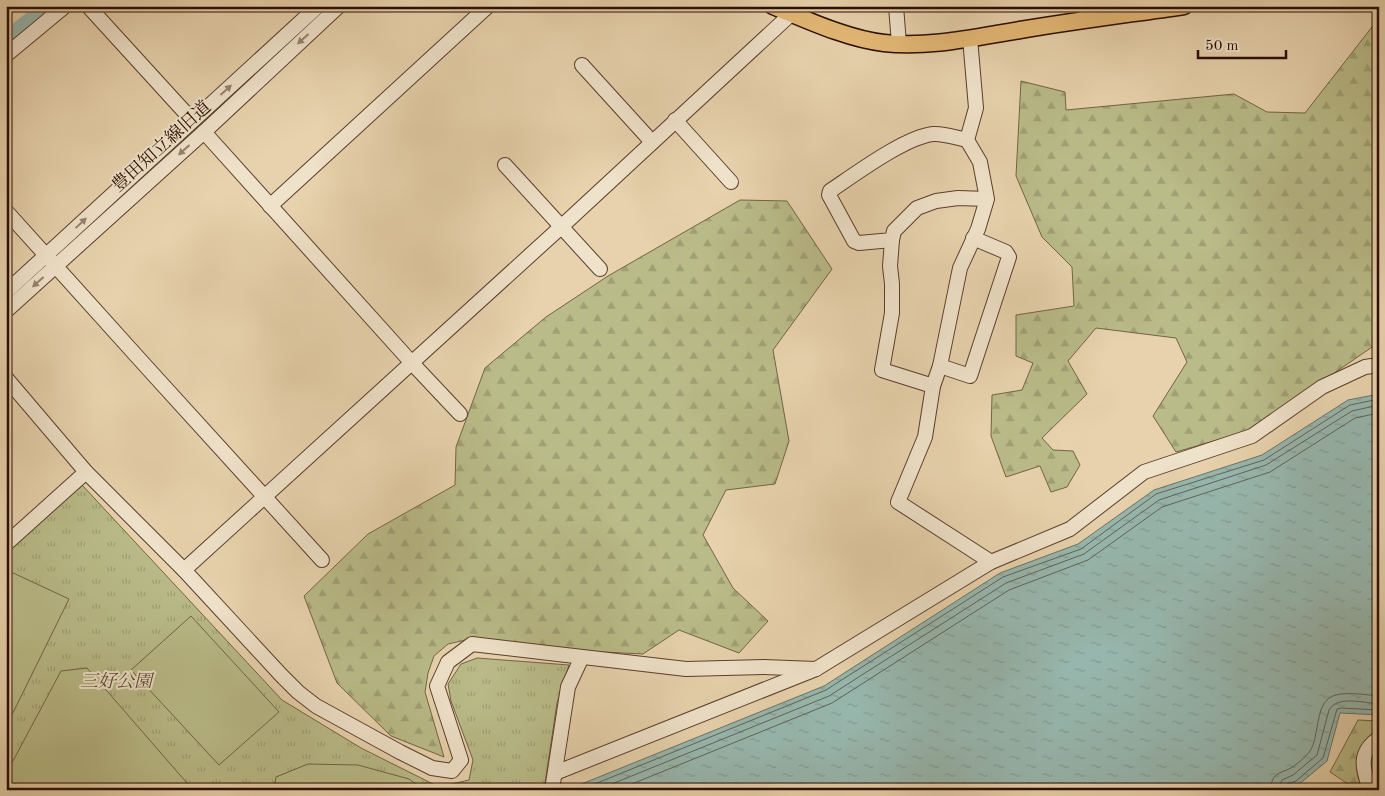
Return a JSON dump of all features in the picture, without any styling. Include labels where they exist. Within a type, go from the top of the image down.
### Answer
[{"type":"main road","points":[[773,6],[853,36],[870,41],[900,44],[970,38],[1086,13],[1184,6]]},
{"type":"street","points":[[6,55],[65,6]]},
{"type":"street","points":[[88,6],[192,120]]},
{"type":"street","name":"豊田知立線旧道","points":[[6,292],[318,6]]},
{"type":"street","name":"豊田知立線旧道","points":[[6,311],[340,6]]},
{"type":"street","points":[[270,206],[488,6]]},
{"type":"street","points":[[896,6],[900,44]]},
{"type":"street","points":[[184,570],[561,227],[791,14]]},
{"type":"street","points":[[970,38],[976,108],[967,140],[980,162],[987,199],[978,229],[960,268],[940,366],[934,386],[925,438],[898,502],[991,562]]},
{"type":"street","points":[[582,64],[652,142]]},
{"type":"street","points":[[675,120],[731,182]]},
{"type":"street","points":[[204,132],[460,414]]},
{"type":"street","points":[[892,240],[859,243],[854,241],[829,195],[830,191],[912,140],[933,134],[967,140]]},
{"type":"street","points":[[505,165],[600,269]]},
{"type":"street","points":[[934,386],[882,370],[892,313],[890,266],[894,231],[917,208],[936,201],[958,198],[987,199]]},
{"type":"street","points":[[6,210],[322,560]]},
{"type":"street","points":[[940,366],[970,376],[1009,258],[1006,252],[973,238]]},
{"type":"street","points":[[555,773],[816,669],[991,562],[1070,529],[1144,472],[1252,436],[1322,387],[1365,367],[1379,365]]},
{"type":"street","points":[[6,378],[86,472],[184,570],[281,675],[310,701],[385,744],[432,768],[452,771],[461,760],[437,686],[448,662],[472,644],[686,668],[764,667],[816,669]]},
{"type":"street","points":[[6,542],[86,472]]},
{"type":"street","points":[[552,790],[568,687],[582,657]]},
{"type":"street","points":[[1370,790],[1363,763],[1364,755],[1379,738]]},
{"type":"green space","points":[[1372,27],[1379,27],[1378,343],[1251,430],[1176,452],[1153,416],[1187,362],[1176,338],[1096,328],[1068,361],[1087,394],[1042,438],[1053,450],[1073,451],[1080,465],[1067,487],[1051,492],[1040,466],[1006,477],[991,436],[992,395],[1022,390],[1033,363],[1016,356],[1016,315],[1074,306],[1072,267],[1042,237],[1016,176],[1021,81],[1065,92],[1066,110],[1234,94],[1267,112],[1305,113]]},
{"type":"green space","points":[[740,200],[787,201],[832,269],[773,350],[789,441],[775,484],[726,490],[703,535],[733,588],[768,621],[739,653],[679,630],[643,654],[562,650],[470,639],[448,644],[434,656],[428,673],[425,692],[444,757],[391,736],[337,683],[304,596],[368,534],[455,485],[456,447],[485,368],[546,317],[608,276]]},
{"type":"green space","name":"三好公園","points":[[82,485],[282,700],[361,748],[439,787],[469,780],[473,760],[451,701],[448,684],[461,664],[477,658],[569,665],[557,703],[544,790],[6,790],[6,549]]},
{"type":"green space","points":[[9,571],[69,599],[6,727],[6,576]]},
{"type":"green space","points":[[191,616],[279,712],[219,765],[131,670]]},
{"type":"green space","points":[[87,668],[193,790],[6,790],[6,774],[61,671]]},
{"type":"green space","points":[[1358,720],[1379,721],[1379,790],[1357,790],[1330,772]]},
{"type":"green space","points":[[308,764],[358,765],[409,779],[424,790],[274,790],[276,777]]},
{"type":"water","points":[[1379,394],[1379,715],[1340,713],[1327,761],[1297,786],[1275,790],[573,790],[574,787],[824,686],[1000,573],[1078,544],[1154,490],[1262,455],[1348,400]]},
{"type":"waterway","points":[[6,42],[53,6]]}]
